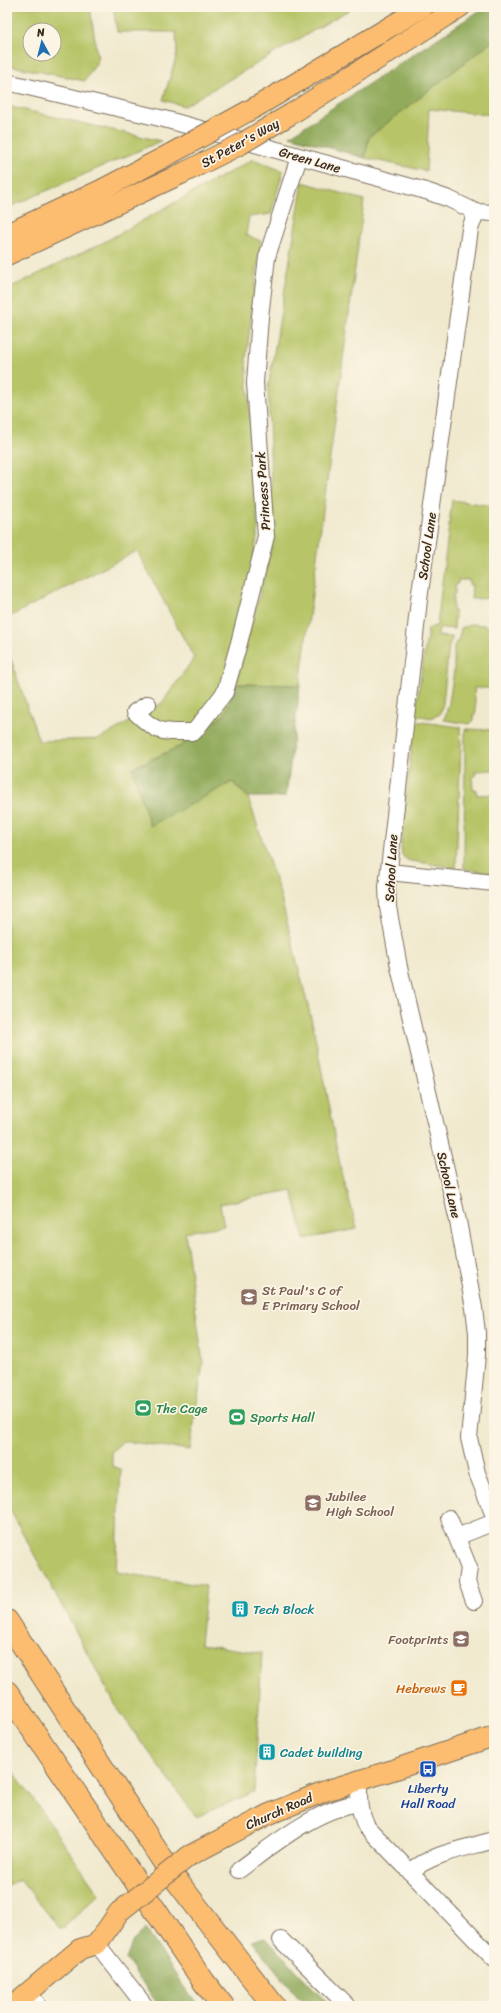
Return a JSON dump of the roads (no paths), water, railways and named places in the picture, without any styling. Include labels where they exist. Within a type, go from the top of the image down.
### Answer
[{"type":"highway","points":[[7,1621],[173,1876],[274,2006]]},
{"type":"highway","points":[[7,1692],[223,2006]]},
{"type":"main road","name":"St Peter's Way","points":[[7,234],[99,191],[172,153],[261,104],[423,7]]},
{"type":"main road","name":"St Peter's Way","points":[[7,255],[183,173],[241,144],[460,7]]},
{"type":"main road","name":"Church Road","points":[[98,1944],[119,1912],[189,1856],[267,1815],[325,1791],[494,1736]]},
{"type":"main road","points":[[12,2006],[34,2000],[80,1949],[98,1944]]},
{"type":"street","name":"Green Lane","points":[[7,82],[164,119],[426,191],[449,199],[476,212],[494,212]]},
{"type":"street","name":"Princess Park","points":[[148,704],[135,712],[148,724],[162,732],[194,732],[225,692],[239,643],[266,536],[256,382],[265,271],[275,232],[299,157]]},
{"type":"street","name":"School Lane","points":[[476,212],[470,230],[465,264],[419,600],[387,887],[388,907],[399,967],[458,1221],[474,1308],[477,1355],[469,1438],[477,1474],[494,1516]]},
{"type":"street","points":[[389,872],[494,883]]},
{"type":"street","points":[[449,1518],[469,1568],[467,1582],[474,1601]]},
{"type":"street","points":[[457,1537],[494,1522]]},
{"type":"street","points":[[358,1781],[361,1816],[366,1826],[494,1959]]},
{"type":"street","name":"Church Road","points":[[239,1870],[283,1838],[322,1816],[342,1805],[359,1803]]},
{"type":"street","points":[[410,1872],[419,1864],[432,1858],[494,1840]]},
{"type":"street","points":[[281,1940],[348,2006]]},
{"type":"street","points":[[98,1944],[145,2006]]},
{"type":"place","name":"St Paul's C of E Primary School","points":[[249,1297]]},
{"type":"place","name":"The Cage","points":[[143,1408]]},
{"type":"place","name":"Sports Hall","points":[[237,1417]]},
{"type":"place","name":"Jubilee High School","points":[[313,1503]]},
{"type":"place","name":"Tech Block","points":[[240,1609]]},
{"type":"place","name":"Footprints","points":[[461,1639]]},
{"type":"place","name":"Hebrews","points":[[459,1688]]},
{"type":"place","name":"Cadet building","points":[[267,1752]]},
{"type":"place","name":"Liberty Hall Road","points":[[428,1769]]}]
